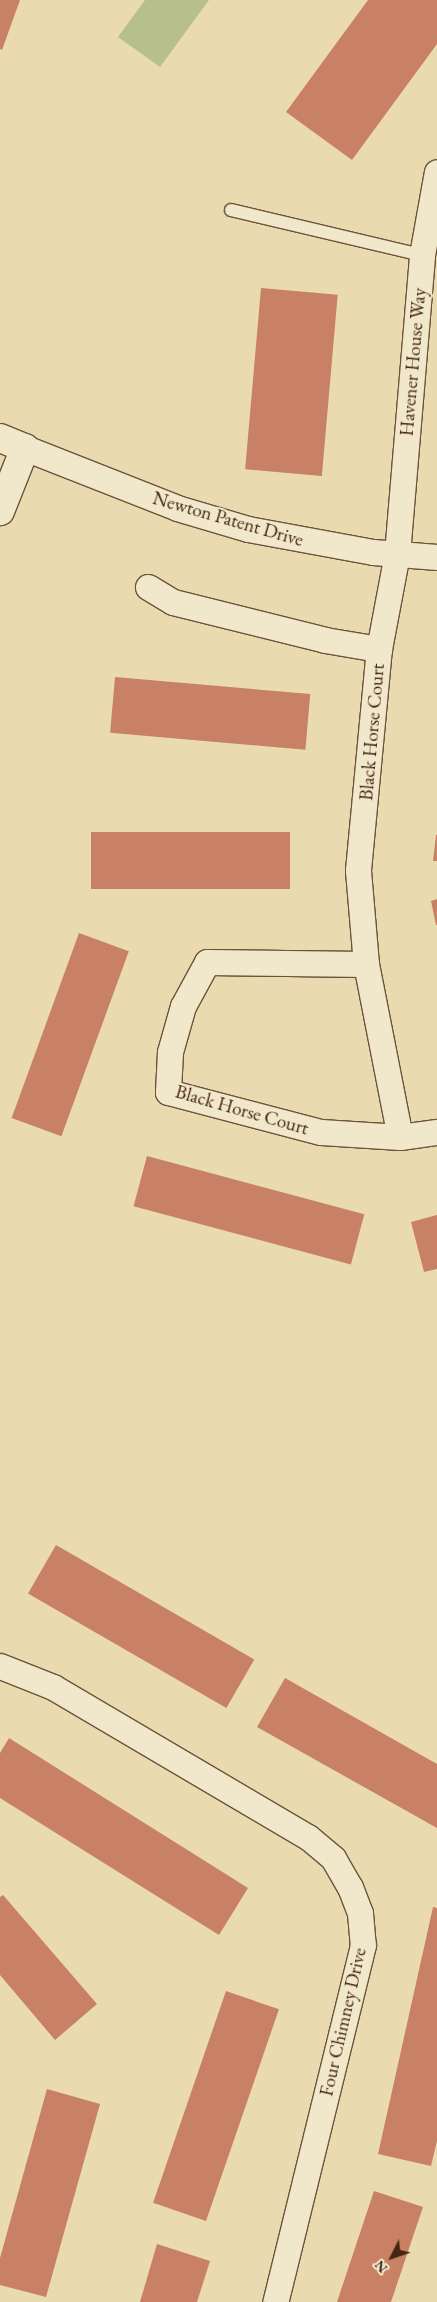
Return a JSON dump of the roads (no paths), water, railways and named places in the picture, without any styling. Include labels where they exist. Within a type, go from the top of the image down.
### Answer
[{"type":"street","name":"Havener House Way","points":[[397,554],[430,257],[437,172]]},
{"type":"street","name":"Newton Patent Drive","points":[[0,438],[176,508],[248,529],[304,542],[397,554],[437,557]]},
{"type":"street","points":[[0,511],[26,448]]},
{"type":"street","name":"Black Horse Court","points":[[397,554],[380,649],[358,870],[366,964],[400,1137]]},
{"type":"street","name":"Black Horse Court","points":[[148,587],[173,602],[325,640],[380,649]]},
{"type":"street","name":"Black Horse Court","points":[[366,964],[207,962],[183,1006],[170,1052],[168,1092],[321,1132],[400,1137],[437,1132]]},
{"type":"street","name":"Four Chimney Drive","points":[[0,1666],[52,1687],[308,1837],[332,1858],[350,1887],[360,1913],[363,1945],[275,2302]]},
{"type":"lane","points":[[231,210],[430,257]]}]
